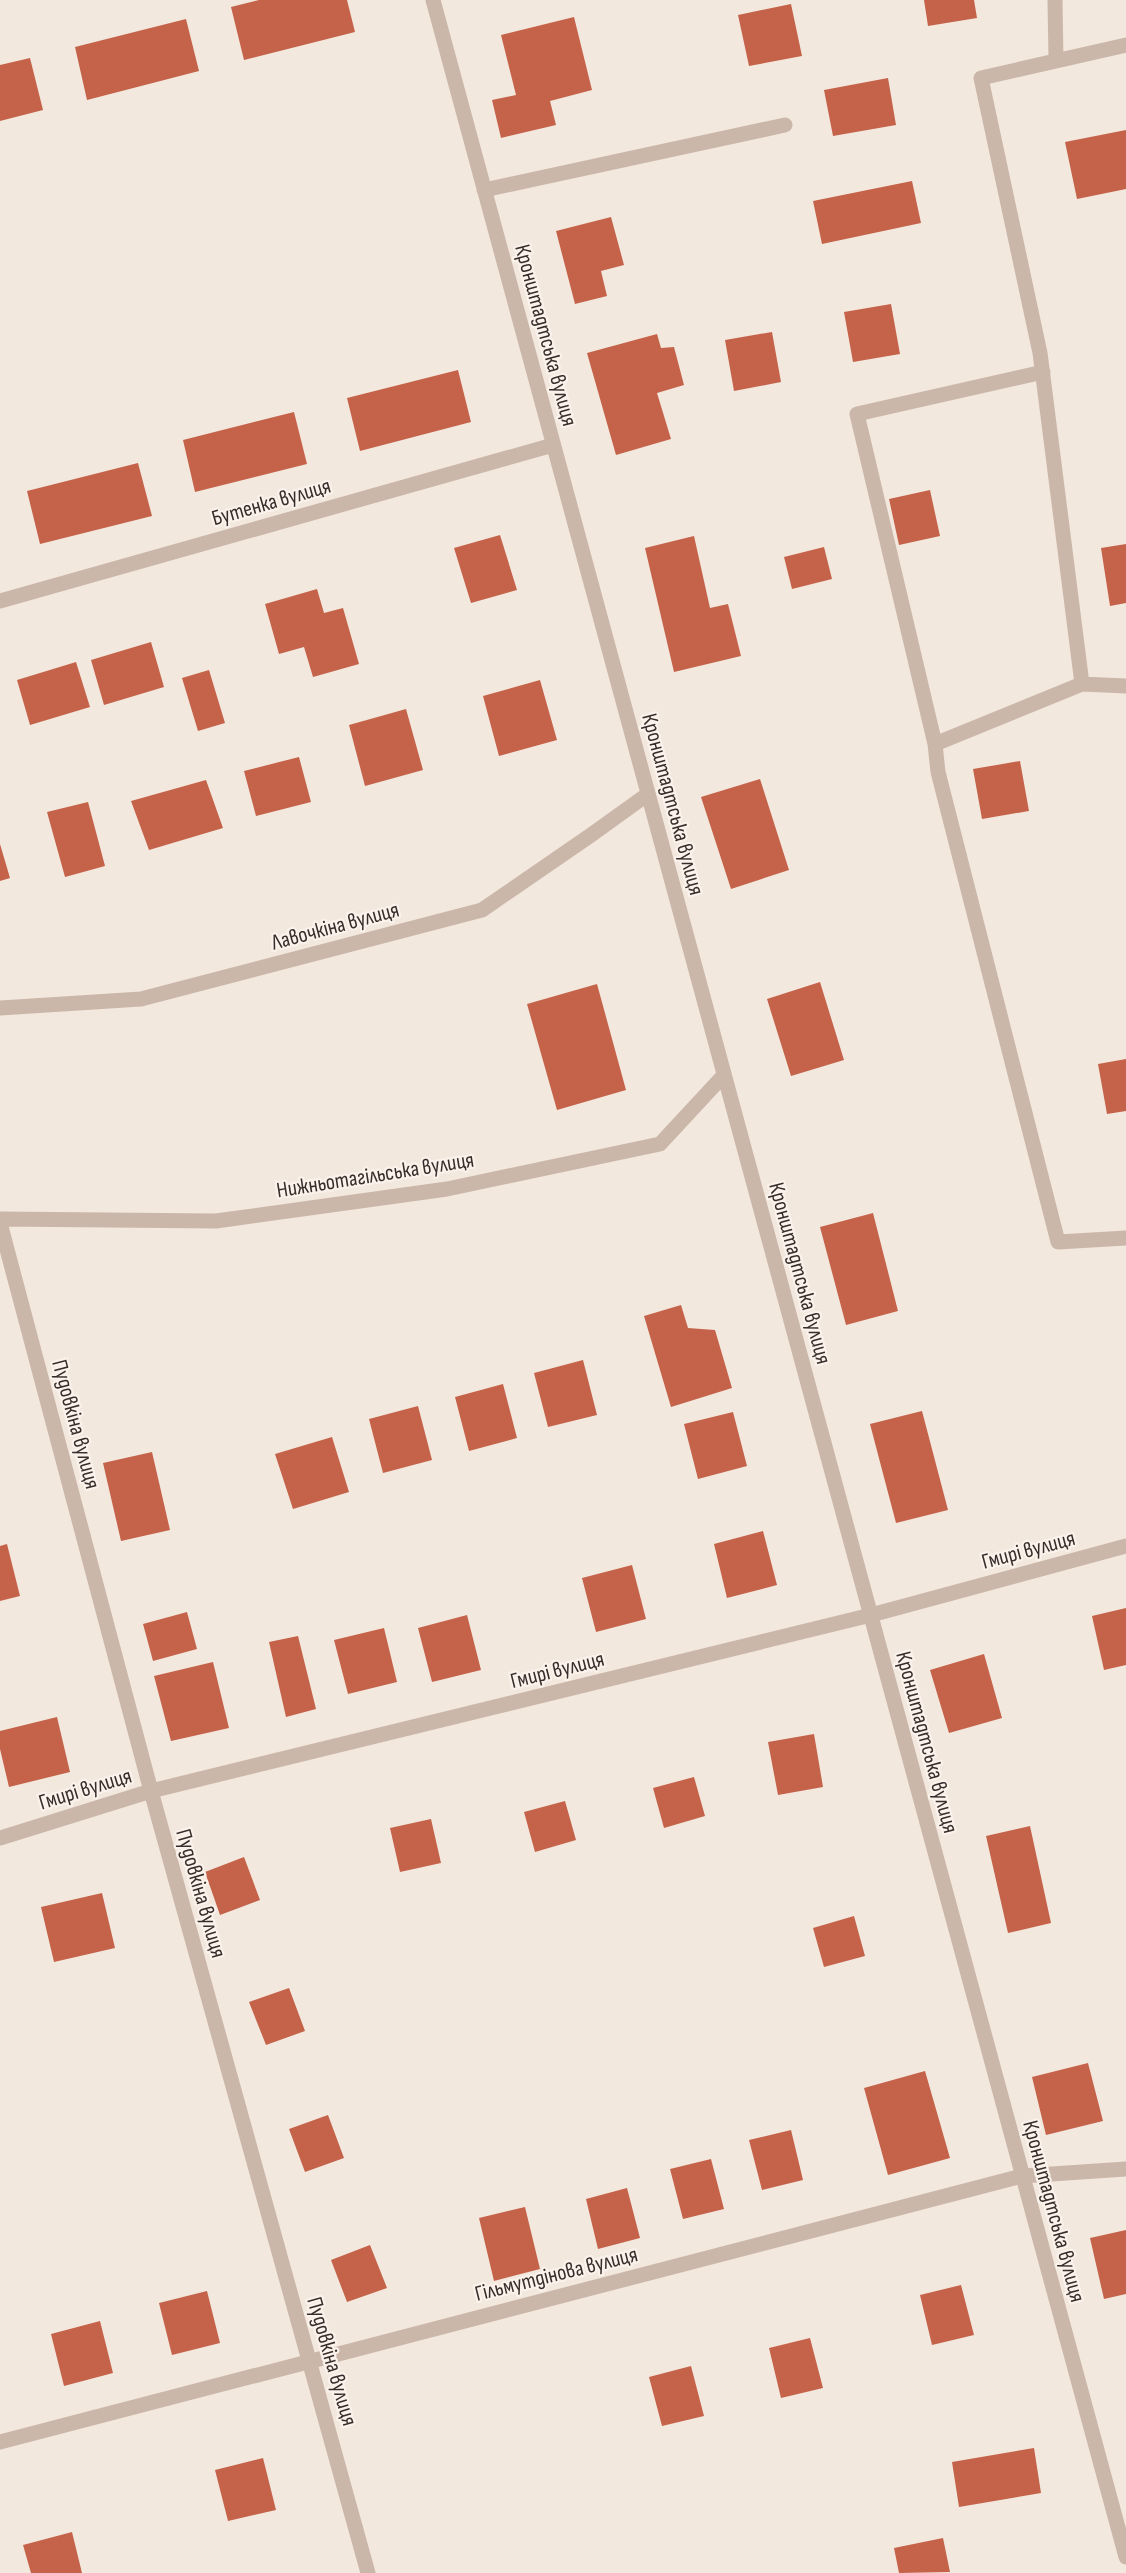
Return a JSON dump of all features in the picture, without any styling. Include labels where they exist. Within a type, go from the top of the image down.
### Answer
[{"type":"street","name":"Кронштадтська вулиця","points":[[433,0],[1126,2557]]},
{"type":"street","points":[[1055,0],[1056,60]]},
{"type":"street","points":[[1082,684],[1042,372],[981,78],[1126,45]]},
{"type":"street","points":[[484,190],[785,125]]},
{"type":"street","points":[[1042,372],[857,414],[934,744],[940,783],[1058,1242],[1126,1238]]},
{"type":"street","name":"Бутенка вулиця","points":[[0,601],[554,445]]},
{"type":"street","points":[[934,744],[1082,684],[1126,686]]},
{"type":"street","name":"Лавочкіна вулиця","points":[[0,1008],[141,999],[482,910],[648,794]]},
{"type":"street","name":"Нижньотагільська вулиця","points":[[0,1221],[216,1221],[447,1189],[660,1144],[724,1075]]},
{"type":"street","name":"Пудовкіна вулиця","points":[[0,1221],[151,1791],[368,2573]]},
{"type":"street","name":"Гмирі вулиця","points":[[0,1838],[151,1791],[871,1615],[1126,1546]]},
{"type":"street","name":"Гільмутдінова вулиця","points":[[0,2442],[1022,2176],[1126,2169]]},
{"type":"building","points":[[259,0],[347,0],[355,32],[244,60],[231,7]]},
{"type":"building","points":[[924,0],[974,0],[977,18],[928,26]]},
{"type":"building","points":[[791,4],[802,56],[749,66],[738,15]]},
{"type":"building","points":[[574,17],[592,90],[550,101],[556,125],[501,138],[492,100],[516,95],[501,35]]},
{"type":"building","points":[[186,19],[199,71],[87,100],[75,47]]},
{"type":"building","points":[[30,58],[43,110],[0,121],[0,65]]},
{"type":"building","points":[[888,78],[896,125],[833,136],[824,90]]},
{"type":"building","points":[[1126,130],[1126,189],[1077,199],[1065,142]]},
{"type":"building","points":[[912,181],[921,223],[822,244],[813,201]]},
{"type":"building","points":[[611,217],[624,265],[601,271],[607,296],[575,304],[556,231]]},
{"type":"building","points":[[891,304],[900,354],[853,362],[844,312]]},
{"type":"building","points":[[772,332],[781,382],[734,391],[725,340]]},
{"type":"building","points":[[657,334],[661,348],[674,347],[684,385],[657,393],[671,439],[616,455],[587,353]]},
{"type":"building","points":[[458,370],[471,422],[360,451],[347,398]]},
{"type":"building","points":[[294,412],[307,464],[195,492],[183,440]]},
{"type":"building","points":[[138,463],[152,516],[40,544],[27,491]]},
{"type":"building","points":[[930,490],[940,536],[899,545],[889,499]]},
{"type":"building","points":[[500,535],[517,590],[471,603],[454,548]]},
{"type":"building","points":[[694,536],[710,608],[728,604],[741,656],[674,672],[645,548]]},
{"type":"building","points":[[1126,544],[1126,603],[1110,606],[1101,548]]},
{"type":"building","points":[[824,547],[832,579],[792,589],[784,557]]},
{"type":"building","points":[[317,589],[324,613],[343,608],[359,664],[313,677],[304,647],[279,654],[265,604]]},
{"type":"building","points":[[151,642],[164,687],[104,705],[91,660]]},
{"type":"building","points":[[76,662],[90,707],[30,725],[17,680]]},
{"type":"building","points":[[209,670],[225,723],[198,731],[182,678]]},
{"type":"building","points":[[540,680],[557,740],[499,756],[483,696]]},
{"type":"building","points":[[406,709],[423,770],[365,786],[349,725]]},
{"type":"building","points":[[299,757],[311,802],[256,816],[244,771]]},
{"type":"building","points":[[1020,761],[1029,811],[982,819],[973,769]]},
{"type":"building","points":[[760,779],[789,870],[731,889],[701,797]]},
{"type":"building","points":[[206,780],[223,828],[149,850],[131,801]]},
{"type":"building","points":[[88,802],[105,866],[65,877],[47,812]]},
{"type":"building","points":[[0,844],[10,878],[0,881]]},
{"type":"building","points":[[820,982],[844,1060],[791,1076],[767,999]]},
{"type":"building","points":[[597,984],[626,1090],[557,1110],[527,1004]]},
{"type":"building","points":[[1126,1059],[1126,1111],[1107,1114],[1098,1064]]},
{"type":"building","points":[[873,1213],[898,1311],[846,1325],[820,1227]]},
{"type":"building","points":[[681,1305],[688,1328],[715,1330],[732,1388],[671,1407],[644,1316]]},
{"type":"building","points":[[583,1360],[597,1415],[548,1427],[534,1373]]},
{"type":"building","points":[[503,1384],[517,1438],[469,1451],[455,1397]]},
{"type":"building","points":[[418,1406],[432,1460],[383,1473],[369,1419]]},
{"type":"building","points":[[922,1411],[948,1510],[896,1523],[870,1424]]},
{"type":"building","points":[[733,1412],[747,1466],[698,1479],[684,1424]]},
{"type":"building","points":[[332,1437],[349,1492],[293,1509],[275,1454]]},
{"type":"building","points":[[152,1452],[170,1530],[121,1541],[103,1463]]},
{"type":"building","points":[[763,1531],[777,1585],[727,1598],[714,1544]]},
{"type":"building","points":[[7,1544],[20,1596],[0,1601],[0,1546]]},
{"type":"building","points":[[632,1565],[646,1619],[596,1632],[582,1578]]},
{"type":"building","points":[[1126,1608],[1126,1665],[1104,1670],[1092,1616]]},
{"type":"building","points":[[187,1612],[197,1649],[153,1661],[143,1624]]},
{"type":"building","points":[[467,1615],[481,1670],[432,1682],[418,1628]]},
{"type":"building","points":[[384,1628],[397,1682],[348,1694],[334,1640]]},
{"type":"building","points":[[298,1636],[316,1709],[286,1717],[269,1642]]},
{"type":"building","points":[[984,1654],[1002,1718],[949,1733],[930,1670]]},
{"type":"building","points":[[213,1662],[229,1728],[171,1741],[154,1676]]},
{"type":"building","points":[[57,1717],[70,1772],[9,1787],[0,1749],[0,1731]]},
{"type":"building","points":[[814,1734],[823,1787],[778,1795],[768,1742]]},
{"type":"building","points":[[694,1777],[705,1816],[664,1828],[653,1788]]},
{"type":"building","points":[[565,1801],[576,1840],[535,1852],[524,1812]]},
{"type":"building","points":[[431,1819],[441,1863],[400,1872],[390,1828]]},
{"type":"building","points":[[1030,1826],[1051,1923],[1008,1933],[986,1836]]},
{"type":"building","points":[[244,1857],[260,1900],[220,1915],[205,1872]]},
{"type":"building","points":[[102,1893],[115,1948],[54,1962],[41,1907]]},
{"type":"building","points":[[854,1916],[865,1956],[824,1967],[813,1928]]},
{"type":"building","points":[[289,1988],[305,2031],[266,2045],[249,2002]]},
{"type":"building","points":[[1088,2063],[1103,2121],[1046,2135],[1032,2077]]},
{"type":"building","points":[[925,2071],[950,2158],[888,2175],[864,2088]]},
{"type":"building","points":[[328,2115],[344,2158],[305,2172],[289,2129]]},
{"type":"building","points":[[791,2130],[803,2180],[762,2190],[749,2140]]},
{"type":"building","points":[[711,2159],[724,2209],[683,2219],[670,2169]]},
{"type":"building","points":[[627,2188],[640,2238],[598,2249],[586,2199]]},
{"type":"building","points":[[525,2207],[540,2269],[494,2281],[479,2218]]},
{"type":"building","points":[[1126,2230],[1126,2294],[1104,2299],[1090,2238]]},
{"type":"building","points":[[370,2245],[387,2288],[347,2302],[331,2260]]},
{"type":"building","points":[[961,2285],[974,2335],[932,2345],[920,2295]]},
{"type":"building","points":[[207,2291],[220,2343],[172,2355],[159,2303]]},
{"type":"building","points":[[100,2321],[113,2373],[64,2386],[51,2334]]},
{"type":"building","points":[[810,2338],[823,2388],[781,2398],[769,2348]]},
{"type":"building","points":[[691,2366],[704,2416],[662,2426],[649,2377]]},
{"type":"building","points":[[1034,2448],[1041,2493],[959,2507],[952,2462]]},
{"type":"building","points":[[263,2458],[276,2510],[228,2521],[215,2470]]},
{"type":"building","points":[[72,2532],[82,2573],[31,2573],[23,2545]]},
{"type":"building","points":[[943,2538],[950,2572],[899,2573],[894,2548]]}]
